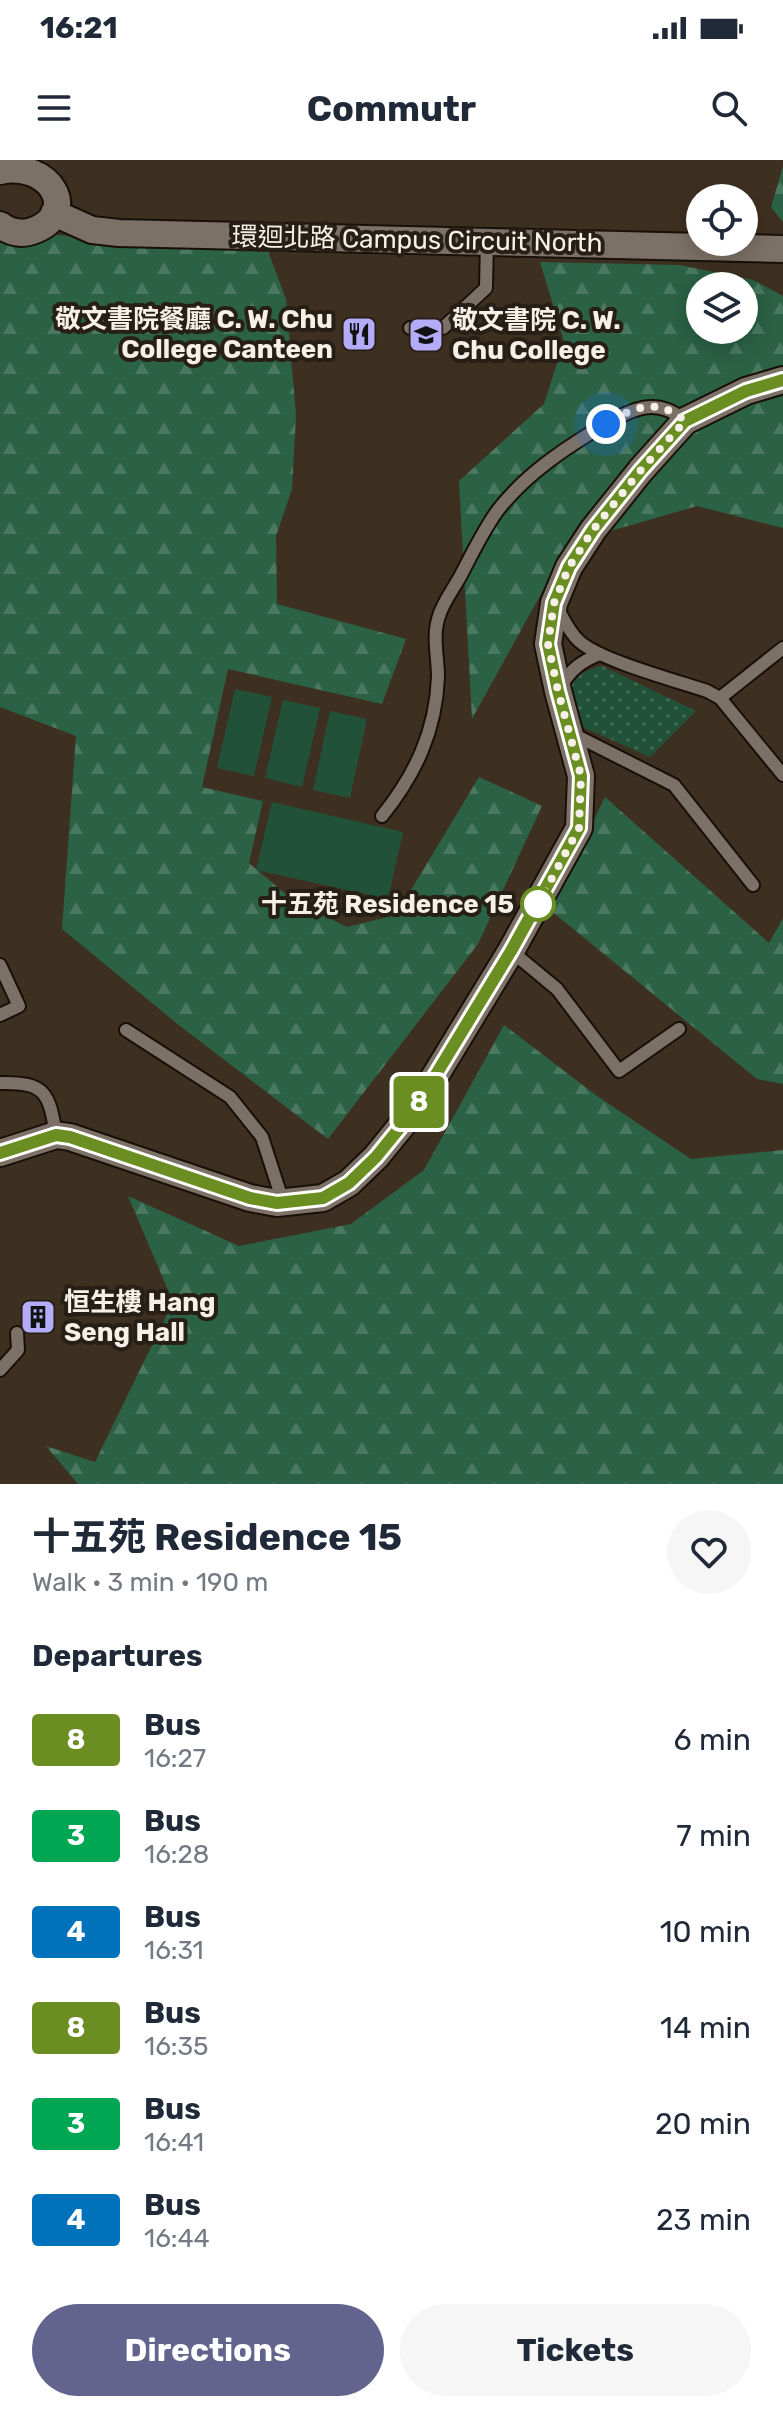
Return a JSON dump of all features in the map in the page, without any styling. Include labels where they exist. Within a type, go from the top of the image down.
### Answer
[{"type":"street","points":[[0,225],[17,233],[28,233],[48,222],[54,213],[57,190],[52,180],[34,165],[15,165]]},
{"type":"street","name":"環迴北路 Campus Circuit North","points":[[54,213],[92,230],[119,233],[783,249]]},
{"type":"street","points":[[0,1153],[56,1135],[70,1137],[250,1198],[283,1202],[323,1198],[349,1183],[376,1157],[415,1109],[511,951],[579,828],[581,776],[548,644],[554,603],[569,567],[593,530],[685,421],[746,391],[783,380]]},
{"type":"lane","points":[[410,328],[443,328],[486,288],[487,241]]},
{"type":"lane","points":[[382,816],[417,765],[428,736],[438,675],[435,644],[439,616],[497,511],[515,489],[559,452],[620,415],[636,409],[659,407],[672,410],[685,421]]},
{"type":"lane","points":[[554,603],[567,627],[580,642],[600,654],[720,698],[783,775]]},
{"type":"lane","points":[[720,698],[783,648]]},
{"type":"lane","points":[[558,691],[568,673],[582,661],[600,654]]},
{"type":"lane","points":[[571,733],[674,785],[753,885]]},
{"type":"lane","points":[[511,951],[557,989],[619,1071],[679,1029]]},
{"type":"lane","points":[[0,965],[19,1006],[0,1015]]},
{"type":"lane","points":[[126,1030],[230,1097],[262,1137],[283,1202]]},
{"type":"lane","points":[[0,1083],[29,1084],[44,1092],[51,1107],[56,1135]]},
{"type":"lane","points":[[0,1370],[18,1350],[17,1333]]},
{"type":"shaded area","points":[[0,160],[783,160],[783,1484],[0,1484]]},
{"type":"green space","points":[[783,166],[783,222],[771,207]]},
{"type":"green space","points":[[0,229],[124,242],[266,246],[286,299],[296,415],[292,489],[276,536],[277,604],[406,639],[382,704],[228,669],[202,787],[263,801],[249,863],[294,901],[347,927],[396,915],[479,777],[542,806],[478,944],[328,1139],[180,1026],[62,929],[76,736],[0,707]]},
{"type":"green space","points":[[540,262],[679,265],[714,272],[686,272],[686,344],[758,344],[758,283],[783,296],[783,528],[697,506],[569,543],[472,719],[459,481],[544,404],[564,341]]},
{"type":"green space","points":[[602,666],[696,711],[650,757],[578,725],[568,693],[581,675]]},
{"type":"green space","points":[[235,689],[272,697],[254,776],[217,768]]},
{"type":"green space","points":[[283,700],[320,708],[302,787],[265,778]]},
{"type":"green space","points":[[330,711],[367,719],[350,798],[313,790]]},
{"type":"green space","points":[[605,797],[769,943],[783,918],[783,1084],[757,1079],[550,910]]},
{"type":"green space","points":[[272,802],[403,832],[388,899],[256,870]]},
{"type":"green space","points":[[504,1025],[597,1096],[691,1159],[783,1150],[783,1484],[78,1484],[46,1446],[95,1462],[173,1302],[128,1196],[239,1246],[351,1224],[424,1170]]},
{"type":"bus line","name":"8","points":[[0,1153],[56,1135],[70,1137],[250,1198],[277,1203],[323,1198],[349,1183],[376,1157],[415,1109],[511,951],[579,828],[581,776],[548,644],[554,603],[569,567],[593,530],[685,421],[746,391],[783,380]]},
{"type":"place","name":"敬文書院餐廳 C. W. Chu College Canteen","points":[[359,334]]},
{"type":"place","name":"敬文書院 C. W. Chu College","points":[[426,335]]},
{"type":"place","name":"十五苑 Residence 15","points":[[538,904]]},
{"type":"place","name":"恒生樓 Hang Seng Hall","points":[[38,1317]]},
{"type":"route","points":[[538,904],[579,828],[581,776],[548,644],[554,603],[569,567],[593,530],[685,421],[672,410],[659,407],[636,409],[606,424]]}]
